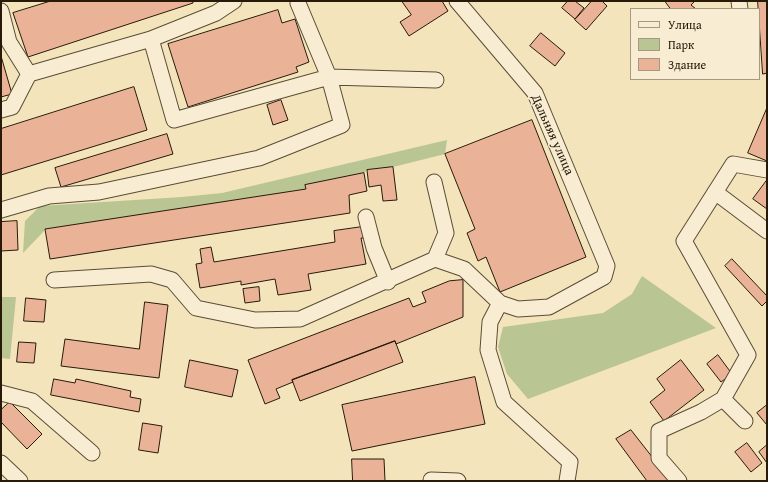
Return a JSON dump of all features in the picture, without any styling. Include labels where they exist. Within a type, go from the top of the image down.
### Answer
[{"type":"street","points":[[1,110],[12,107],[28,74],[151,40],[216,13],[234,1]]},
{"type":"street","name":"Дальняя улица","points":[[457,1],[535,93],[607,266],[604,278],[549,307],[518,309],[500,303]]},
{"type":"street","points":[[1,210],[49,196],[99,192],[259,158],[342,125],[329,77],[296,2]]},
{"type":"street","points":[[1,11],[9,42],[28,74]]},
{"type":"street","points":[[151,40],[174,120],[329,77],[436,80]]},
{"type":"street","points":[[679,481],[659,458],[659,431],[701,412],[723,399],[748,354],[684,241],[733,164],[767,170]]},
{"type":"street","points":[[54,280],[150,274],[172,280],[196,308],[255,320],[300,319],[388,282],[435,259],[446,233],[434,182]]},
{"type":"street","points":[[715,192],[767,230]]},
{"type":"street","points":[[366,217],[374,248],[388,282]]},
{"type":"street","points":[[435,259],[464,269],[500,303],[490,322],[488,350],[504,402],[570,462],[568,481]]},
{"type":"street","points":[[1,393],[32,401],[92,453]]},
{"type":"street","points":[[723,399],[745,421]]},
{"type":"street","points":[[1,463],[20,481]]},
{"type":"street","points":[[431,480],[458,481]]},
{"type":"green space","points":[[447,140],[445,154],[393,167],[367,170],[364,173],[306,189],[46,229],[23,253],[25,221],[40,206],[222,193]]},
{"type":"green space","points":[[642,276],[716,328],[528,399],[507,374],[498,347],[503,327],[603,313],[632,294]]},
{"type":"green space","points":[[1,297],[16,297],[10,359],[1,358]]},
{"type":"building","points":[[51,1],[193,1],[193,3],[28,57],[13,13]]},
{"type":"building","points":[[402,1],[442,1],[448,11],[409,36],[400,22],[411,15]]},
{"type":"building","points":[[568,1],[575,1],[584,8],[575,19],[562,8]]},
{"type":"building","points":[[592,1],[602,1],[607,6],[586,30],[575,20]]},
{"type":"building","points":[[665,1],[695,1],[691,5],[695,8],[670,8]]},
{"type":"building","points":[[758,1],[767,1],[767,73],[763,74],[760,8],[758,8]]},
{"type":"building","points":[[278,10],[282,23],[295,19],[309,62],[296,67],[298,72],[188,107],[168,44]]},
{"type":"building","points":[[541,33],[565,53],[555,66],[530,46]]},
{"type":"building","points":[[1,56],[12,94],[1,97]]},
{"type":"building","points":[[134,87],[147,130],[1,175],[1,129]]},
{"type":"building","points":[[281,100],[288,120],[273,125],[267,105]]},
{"type":"building","points":[[767,108],[767,161],[748,153]]},
{"type":"building","points":[[532,120],[586,257],[500,292],[486,257],[478,261],[467,233],[475,229],[445,154]]},
{"type":"building","points":[[167,134],[173,154],[61,187],[55,168]]},
{"type":"building","points":[[393,167],[397,200],[383,201],[381,185],[369,187],[367,170]]},
{"type":"building","points":[[364,173],[367,191],[349,195],[350,213],[50,259],[45,229],[306,189],[305,185]]},
{"type":"building","points":[[767,180],[767,209],[753,199]]},
{"type":"building","points":[[17,221],[18,250],[1,251],[1,222]]},
{"type":"building","points":[[362,227],[364,238],[361,238],[366,264],[308,274],[311,290],[278,295],[275,279],[241,285],[241,281],[200,288],[196,264],[202,263],[200,249],[211,247],[214,262],[335,242],[334,231]]},
{"type":"building","points":[[732,259],[767,296],[767,301],[762,306],[725,266]]},
{"type":"building","points":[[463,280],[463,317],[396,344],[395,341],[292,380],[293,382],[276,389],[280,398],[265,404],[248,360],[409,298],[413,307],[426,302],[422,292],[449,281]]},
{"type":"building","points":[[259,287],[260,301],[245,303],[243,289]]},
{"type":"building","points":[[26,298],[46,300],[44,322],[24,321]]},
{"type":"building","points":[[145,302],[168,305],[159,378],[61,366],[65,339],[139,349]]},
{"type":"building","points":[[395,341],[403,362],[300,401],[292,380]]},
{"type":"building","points":[[19,342],[36,343],[34,363],[17,362]]},
{"type":"building","points":[[718,355],[732,374],[721,382],[707,364]]},
{"type":"building","points":[[190,360],[238,370],[232,397],[185,387]]},
{"type":"building","points":[[681,360],[704,390],[664,421],[650,402],[665,390],[657,379]]},
{"type":"building","points":[[475,377],[485,424],[352,451],[342,405]]},
{"type":"building","points":[[54,379],[75,383],[76,379],[131,391],[130,397],[141,399],[139,412],[51,395]]},
{"type":"building","points":[[10,402],[42,434],[27,449],[1,422],[1,410]]},
{"type":"building","points":[[767,405],[767,425],[757,413]]},
{"type":"building","points":[[143,423],[162,426],[158,453],[139,450]]},
{"type":"building","points":[[631,430],[671,481],[647,481],[616,439]]},
{"type":"building","points":[[747,443],[762,463],[751,472],[735,452]]},
{"type":"building","points":[[767,445],[767,463],[759,452]]},
{"type":"building","points":[[352,459],[384,459],[385,481],[353,481]]}]
